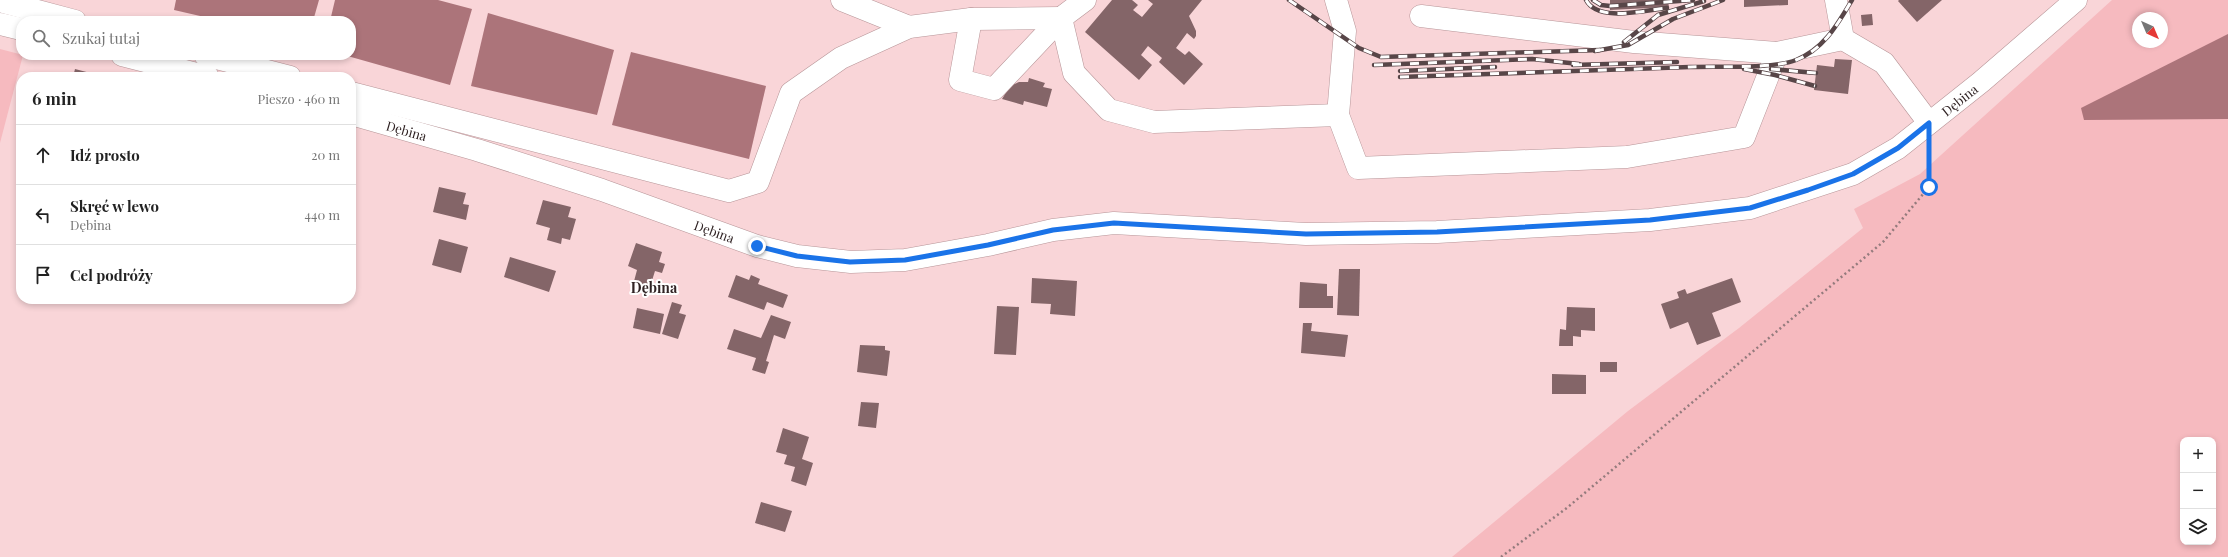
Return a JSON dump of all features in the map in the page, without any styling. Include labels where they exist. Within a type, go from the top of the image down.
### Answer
[{"type":"street","points":[[842,0],[909,27]]},
{"type":"street","points":[[971,19],[960,80],[994,89],[1061,18],[1085,0]]},
{"type":"street","points":[[1336,0],[1345,31],[1338,115],[1358,168],[1627,157],[1744,137],[1777,52]]},
{"type":"street","points":[[1836,0],[1843,40]]},
{"type":"street","name":"Dębina","points":[[356,115],[477,150],[595,188],[757,246],[797,256],[850,262],[905,260],[988,245],[1053,230],[1114,223],[1306,234],[1429,232],[1650,220],[1750,208],[1853,174],[1898,148],[1981,82],[2076,0]]},
{"type":"street","points":[[0,1],[56,16]]},
{"type":"street","points":[[1421,16],[1626,41],[1777,52],[1843,40],[1884,63],[1929,123]]},
{"type":"street","points":[[356,94],[729,191],[758,182],[791,93],[841,58],[909,27],[971,19],[1061,18]]},
{"type":"street","points":[[1061,18],[1074,73],[1109,110],[1154,122],[1338,115]]},
{"type":"street","points":[[0,24],[16,28]]},
{"type":"street","points":[[142,60],[188,72]]},
{"type":"street","points":[[224,60],[271,72]]},
{"type":"path","points":[[1501,557],[1568,507],[1883,242],[1929,187],[1929,123]]},
{"type":"shaded area","points":[[176,0],[319,0],[314,16],[200,16],[174,10]]},
{"type":"shaded area","points":[[335,0],[438,0],[472,9],[450,85],[356,58],[356,16],[331,16]]},
{"type":"shaded area","points":[[2112,0],[2228,0],[2228,557],[1452,557],[1628,411],[1739,328],[1863,228],[1854,209],[1920,174]]},
{"type":"shaded area","points":[[488,13],[614,50],[597,115],[471,86]]},
{"type":"shaded area","points":[[2228,34],[2228,119],[2084,120],[2081,108]]},
{"type":"shaded area","points":[[0,49],[16,53],[16,60],[22,60],[19,72],[16,72],[16,82],[0,143]]},
{"type":"shaded area","points":[[631,52],[766,86],[749,159],[612,125]]},
{"type":"building","points":[[1112,0],[1132,0],[1138,5],[1133,10],[1142,17],[1153,4],[1148,0],[1202,0],[1189,16],[1196,31],[1196,36],[1194,39],[1187,33],[1176,48],[1185,55],[1189,51],[1203,64],[1184,85],[1159,62],[1162,58],[1148,46],[1141,55],[1152,65],[1139,80],[1085,32]]},
{"type":"building","points":[[1610,0],[1668,0],[1669,7],[1610,10]]},
{"type":"building","points":[[1744,0],[1788,0],[1788,5],[1744,7]]},
{"type":"building","points":[[1942,0],[1917,22],[1898,1]]},
{"type":"building","points":[[1872,14],[1873,25],[1862,26],[1861,15]]},
{"type":"building","points":[[1835,59],[1852,60],[1848,94],[1814,90],[1817,65],[1834,67]]},
{"type":"building","points":[[75,69],[86,72],[74,72]]},
{"type":"building","points":[[1029,78],[1045,83],[1043,87],[1052,89],[1047,107],[1024,101],[1023,105],[1002,99],[1010,86],[1019,82],[1028,82]]},
{"type":"building","points":[[439,187],[466,193],[463,204],[469,205],[466,220],[433,212]]},
{"type":"building","points":[[543,200],[571,207],[568,217],[576,219],[570,240],[562,238],[561,244],[547,240],[550,228],[536,224]]},
{"type":"building","points":[[439,239],[468,247],[461,273],[432,265]]},
{"type":"building","points":[[636,243],[662,252],[659,262],[665,264],[662,273],[655,271],[649,290],[633,285],[637,270],[628,266]]},
{"type":"building","points":[[510,257],[556,271],[549,292],[504,277]]},
{"type":"building","points":[[1339,269],[1360,269],[1359,316],[1337,315]]},
{"type":"building","points":[[736,275],[749,280],[751,275],[760,279],[758,284],[788,295],[783,308],[767,302],[764,310],[728,297]]},
{"type":"building","points":[[1032,278],[1077,281],[1075,316],[1050,314],[1051,304],[1031,303]]},
{"type":"building","points":[[1732,278],[1741,302],[1712,313],[1721,336],[1697,345],[1688,322],[1670,329],[1661,304],[1679,298],[1677,292],[1685,289],[1687,294]]},
{"type":"building","points":[[1300,282],[1327,284],[1327,296],[1333,296],[1333,308],[1299,308]]},
{"type":"building","points":[[672,302],[682,305],[679,313],[686,315],[678,339],[662,334]]},
{"type":"building","points":[[997,306],[1019,307],[1016,355],[994,354]]},
{"type":"building","points":[[1567,307],[1595,308],[1595,331],[1581,330],[1581,337],[1573,336],[1573,346],[1559,346],[1560,329],[1566,330]]},
{"type":"building","points":[[637,308],[664,314],[660,334],[633,328]]},
{"type":"building","points":[[771,315],[791,322],[785,339],[774,335],[766,361],[769,362],[765,374],[752,370],[756,358],[727,349],[734,329],[761,338]]},
{"type":"building","points":[[1303,323],[1312,323],[1311,331],[1348,335],[1345,357],[1301,353]]},
{"type":"building","points":[[860,345],[885,346],[885,350],[890,351],[887,376],[857,372]]},
{"type":"building","points":[[1600,362],[1617,362],[1617,372],[1600,372]]},
{"type":"building","points":[[1552,374],[1586,375],[1586,394],[1552,394]]},
{"type":"building","points":[[861,402],[879,403],[876,428],[858,426]]},
{"type":"building","points":[[783,428],[809,437],[802,459],[813,463],[806,486],[791,481],[795,467],[784,464],[787,455],[776,452]]},
{"type":"building","points":[[761,502],[792,511],[785,532],[755,523]]},
{"type":"railway","points":[[1289,0],[1359,48],[1381,57],[1600,50]]},
{"type":"railway","points":[[1586,0],[1592,7],[1611,13],[1667,8]]},
{"type":"railway","points":[[1593,0],[1601,5],[1610,6],[1693,0]]},
{"type":"railway","points":[[1595,51],[1628,45],[1673,19],[1723,0]]},
{"type":"railway","points":[[1400,77],[1760,66],[1786,63],[1806,55],[1822,43],[1835,27],[1852,0]]},
{"type":"railway","points":[[1624,42],[1658,15],[1704,1]]},
{"type":"railway","points":[[1374,65],[1532,59],[1579,64]]},
{"type":"railway","points":[[1573,65],[1677,62]]},
{"type":"railway","points":[[1400,71],[1495,67]]},
{"type":"railway","points":[[1744,69],[1775,75],[1815,86]]},
{"type":"railway","points":[[1771,69],[1816,73]]},
{"type":"district","name":"Dębina","points":[[654,287]]},
{"type":"route","points":[[757,246],[797,256],[850,262],[905,260],[988,245],[1053,230],[1114,223],[1192,226],[1306,234],[1437,232],[1650,220],[1750,208],[1808,190],[1853,174],[1898,148],[1929,123],[1929,187]]}]
